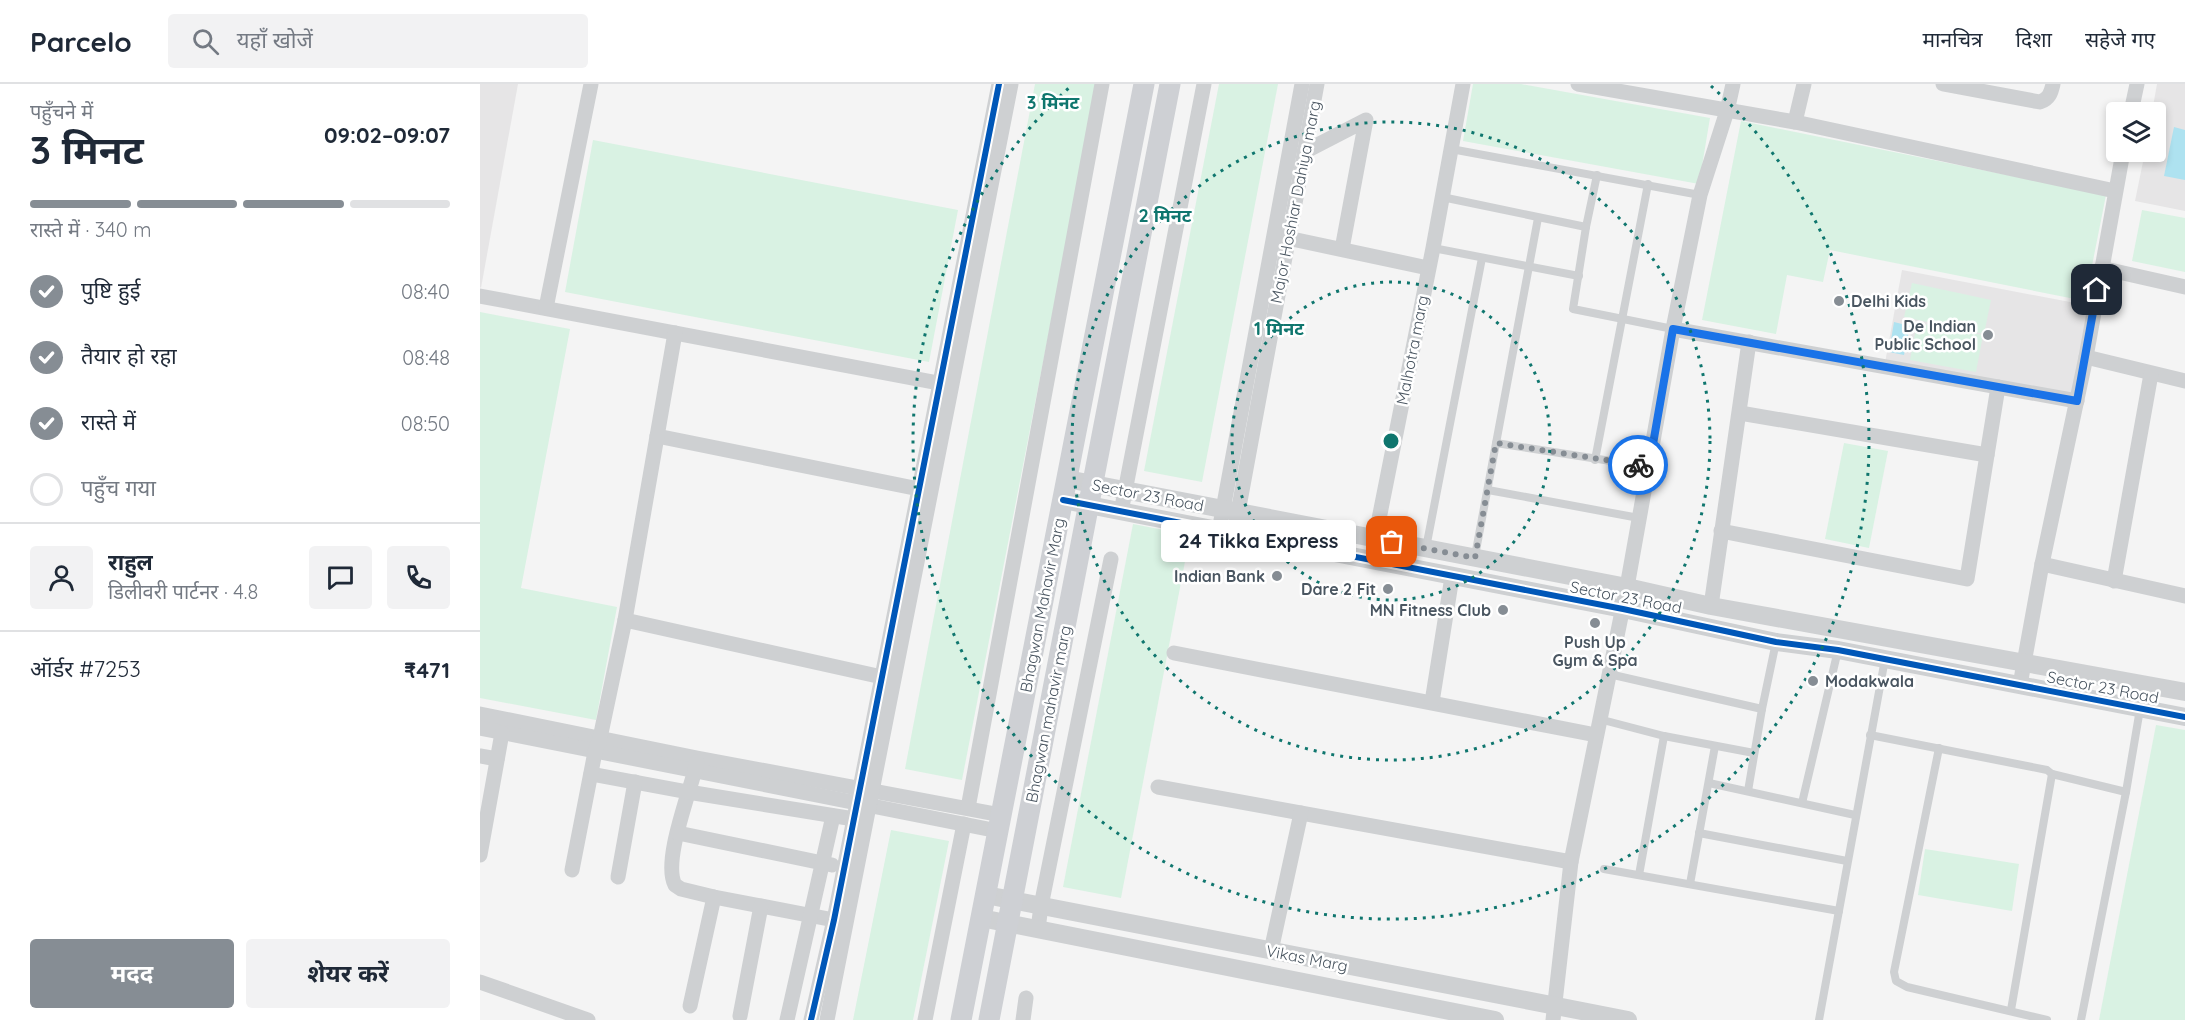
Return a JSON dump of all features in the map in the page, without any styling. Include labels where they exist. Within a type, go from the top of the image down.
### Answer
[{"type":"main road","name":"Bhagwan Mahavir Marg","points":[[960,1020],[1144,84]]},
{"type":"main road","points":[[1093,484],[1170,84]]},
{"type":"main road","name":"Bhagwan mahavir marg","points":[[1008,923],[1093,484]]},
{"type":"main road","points":[[989,1020],[1008,923]]},
{"type":"street","points":[[546,308],[591,84]]},
{"type":"street","points":[[827,1020],[865,797],[946,384],[999,84]]},
{"type":"street","points":[[811,1020],[854,819],[865,797],[882,677],[919,489],[946,384],[1011,84]]},
{"type":"street","points":[[925,1020],[966,816],[1102,84]]},
{"type":"street","points":[[1121,512],[1204,84]]},
{"type":"street","name":"Major Hoshiar Dahiya marg","points":[[1226,532],[1280,237],[1302,84]]},
{"type":"street","name":"Major Hoshiar Dahiya marg","points":[[1280,237],[1304,152],[1317,84]]},
{"type":"street","name":"Malhotra marg","points":[[1375,538],[1463,84]]},
{"type":"street","points":[[1578,84],[1795,122],[2115,191]]},
{"type":"street","points":[[1553,1013],[1571,862],[1623,609],[1673,329],[1701,195],[1733,84]]},
{"type":"street","points":[[1795,122],[1804,84]]},
{"type":"street","points":[[1943,84],[2040,102],[2046,100],[2050,95],[2053,84]]},
{"type":"street","points":[[2133,102],[2137,84]]},
{"type":"street","points":[[1304,152],[1366,120],[1342,249]]},
{"type":"street","points":[[2020,685],[2042,564],[2086,357],[2121,162]]},
{"type":"street","points":[[1280,237],[1428,268]]},
{"type":"street","points":[[2101,268],[2185,287]]},
{"type":"street","points":[[480,296],[946,384]]},
{"type":"street","points":[[1673,329],[2077,401]]},
{"type":"street","points":[[572,870],[625,620],[675,333]]},
{"type":"street","points":[[1710,606],[1749,342]]},
{"type":"street","points":[[2086,357],[2185,381]]},
{"type":"street","points":[[2114,581],[2151,374]]},
{"type":"street","points":[[1721,531],[1966,579],[1998,387]]},
{"type":"street","points":[[1740,413],[1987,455]]},
{"type":"street","points":[[657,436],[919,489]]},
{"type":"street","name":"Sector 23 Road","points":[[1067,479],[1627,587],[1710,606],[2185,692]]},
{"type":"street","name":"Sector 23 Road","points":[[1063,500],[1623,609],[1776,642],[1838,650],[2185,717]]},
{"type":"street","points":[[1038,929],[1111,559]]},
{"type":"street","points":[[2042,564],[2185,596]]},
{"type":"street","points":[[1432,702],[1452,577]]},
{"type":"street","points":[[625,620],[882,677]]},
{"type":"street","points":[[1174,653],[1596,735]]},
{"type":"street","points":[[480,714],[597,745]]},
{"type":"street","points":[[480,728],[597,745],[1000,823]]},
{"type":"street","points":[[480,853],[485,802],[502,733]]},
{"type":"street","points":[[480,756],[497,759]]},
{"type":"street","points":[[696,764],[670,870],[675,885],[681,889],[714,897],[834,920]]},
{"type":"street","points":[[591,774],[854,819]]},
{"type":"street","points":[[618,877],[635,782]]},
{"type":"street","points":[[1158,787],[1571,862]]},
{"type":"street","points":[[1271,951],[1301,813]]},
{"type":"street","points":[[788,1020],[833,816]]},
{"type":"street","points":[[678,833],[844,867]]},
{"type":"street","name":"Vikas Marg","points":[[986,895],[1271,951],[1553,1013],[1628,1020]]},
{"type":"street","points":[[690,1006],[714,897]]},
{"type":"street","points":[[740,1016],[761,906]]},
{"type":"street","name":"Vikas Marg","points":[[981,918],[1495,1020]]},
{"type":"street","points":[[480,982],[566,1017],[588,1020]]},
{"type":"street","points":[[1023,1020],[1026,998]]},
{"type":"lane","points":[[1451,149],[1701,195]]},
{"type":"lane","points":[[1597,175],[1573,309],[1673,329]]},
{"type":"lane","points":[[1595,460],[1648,184]]},
{"type":"lane","points":[[1442,197],[1586,227]]},
{"type":"lane","points":[[1475,558],[1538,218]]},
{"type":"lane","points":[[1433,248],[1579,276]]},
{"type":"lane","points":[[1425,548],[1482,258]]},
{"type":"lane","points":[[1496,443],[1649,467]]},
{"type":"lane","points":[[1488,490],[1639,518]]},
{"type":"lane","points":[[1748,791],[1776,642]]},
{"type":"lane","points":[[1802,803],[1838,650]]},
{"type":"lane","points":[[1819,1020],[1885,659]]},
{"type":"lane","points":[[1609,674],[1762,709]]},
{"type":"lane","points":[[2081,1020],[2126,792],[2140,708]]},
{"type":"lane","points":[[1599,719],[1664,736],[1754,753]]},
{"type":"lane","points":[[1870,735],[2047,770],[2052,774],[2126,792]]},
{"type":"lane","points":[[1638,875],[1664,736]]},
{"type":"lane","points":[[1690,884],[1715,746]]},
{"type":"lane","points":[[1939,748],[1894,972],[1896,981],[1907,987],[2047,1020]]},
{"type":"lane","points":[[2011,1011],[2052,774]]},
{"type":"lane","points":[[1709,783],[1855,815]]},
{"type":"lane","points":[[1699,833],[1847,861]]},
{"type":"lane","points":[[1604,869],[1839,911]]},
{"type":"shaded area","points":[[480,84],[518,84],[481,288],[480,287]]},
{"type":"shaded area","points":[[2157,84],[2185,84],[2185,211],[2135,201],[2143,162],[2166,162],[2166,102],[2154,102]]},
{"type":"shaded area","name":"De Indian Public School","points":[[1902,270],[2091,306],[2073,399],[1885,363]]},
{"type":"green space","points":[[1035,84],[1097,84],[962,780],[905,769]]},
{"type":"green space","points":[[1219,84],[1278,84],[1202,482],[1144,471]]},
{"type":"green space","points":[[1473,84],[1521,84],[1710,118],[1699,184],[1463,141]]},
{"type":"green space","points":[[1741,121],[2106,195],[2085,301],[1830,250],[1823,282],[1787,275],[1776,334],[1702,320]]},
{"type":"green space","points":[[593,140],[958,210],[929,362],[565,292]]},
{"type":"green space","points":[[2142,210],[2185,218],[2185,272],[2132,261]]},
{"type":"green space","points":[[1912,283],[1991,300],[1984,334],[1904,317]]},
{"type":"green space","points":[[480,312],[570,329],[521,588],[617,607],[596,720],[480,698]]},
{"type":"green space","points":[[1917,323],[1983,335],[1976,372],[1910,360]]},
{"type":"green space","points":[[1844,443],[1888,451],[1869,548],[1825,539]]},
{"type":"green space","points":[[1133,524],[1190,535],[1121,898],[1063,887]]},
{"type":"green space","points":[[2156,725],[2185,730],[2185,1020],[2099,1020]]},
{"type":"green space","points":[[891,830],[949,841],[913,1020],[853,1020]]},
{"type":"green space","points":[[1925,849],[2019,864],[2012,911],[1918,895]]},
{"type":"water","points":[[2174,127],[2185,130],[2185,180],[2164,176]]},
{"type":"water","points":[[1894,322],[1910,326],[1904,355],[1889,352]]},
{"type":"cycle path","points":[[811,1020],[834,920],[999,84]]},
{"type":"cycle path","points":[[1063,500],[1623,609],[1776,642],[1838,650],[2185,717]]},
{"type":"way so far","points":[[1392,542],[1475,558],[1496,443],[1638,465]]},
{"type":"place","name":"Delhi Kids","points":[[1839,301]]},
{"type":"place","name":"De Indian Public School","points":[[1988,335]]},
{"type":"place","name":"24 Tikka Express","points":[[1392,542]]},
{"type":"place","name":"Indian Bank","points":[[1277,576]]},
{"type":"place","name":"Dare 2 Fit","points":[[1388,589]]},
{"type":"place","name":"MN Fitness Club","points":[[1503,610]]},
{"type":"place","name":"Push Up Gym & Spa","points":[[1595,623]]},
{"type":"place","name":"Modakwala","points":[[1813,681]]},
{"type":"route","points":[[1638,465],[1649,467],[1673,329],[2077,401],[2097,290]]}]
